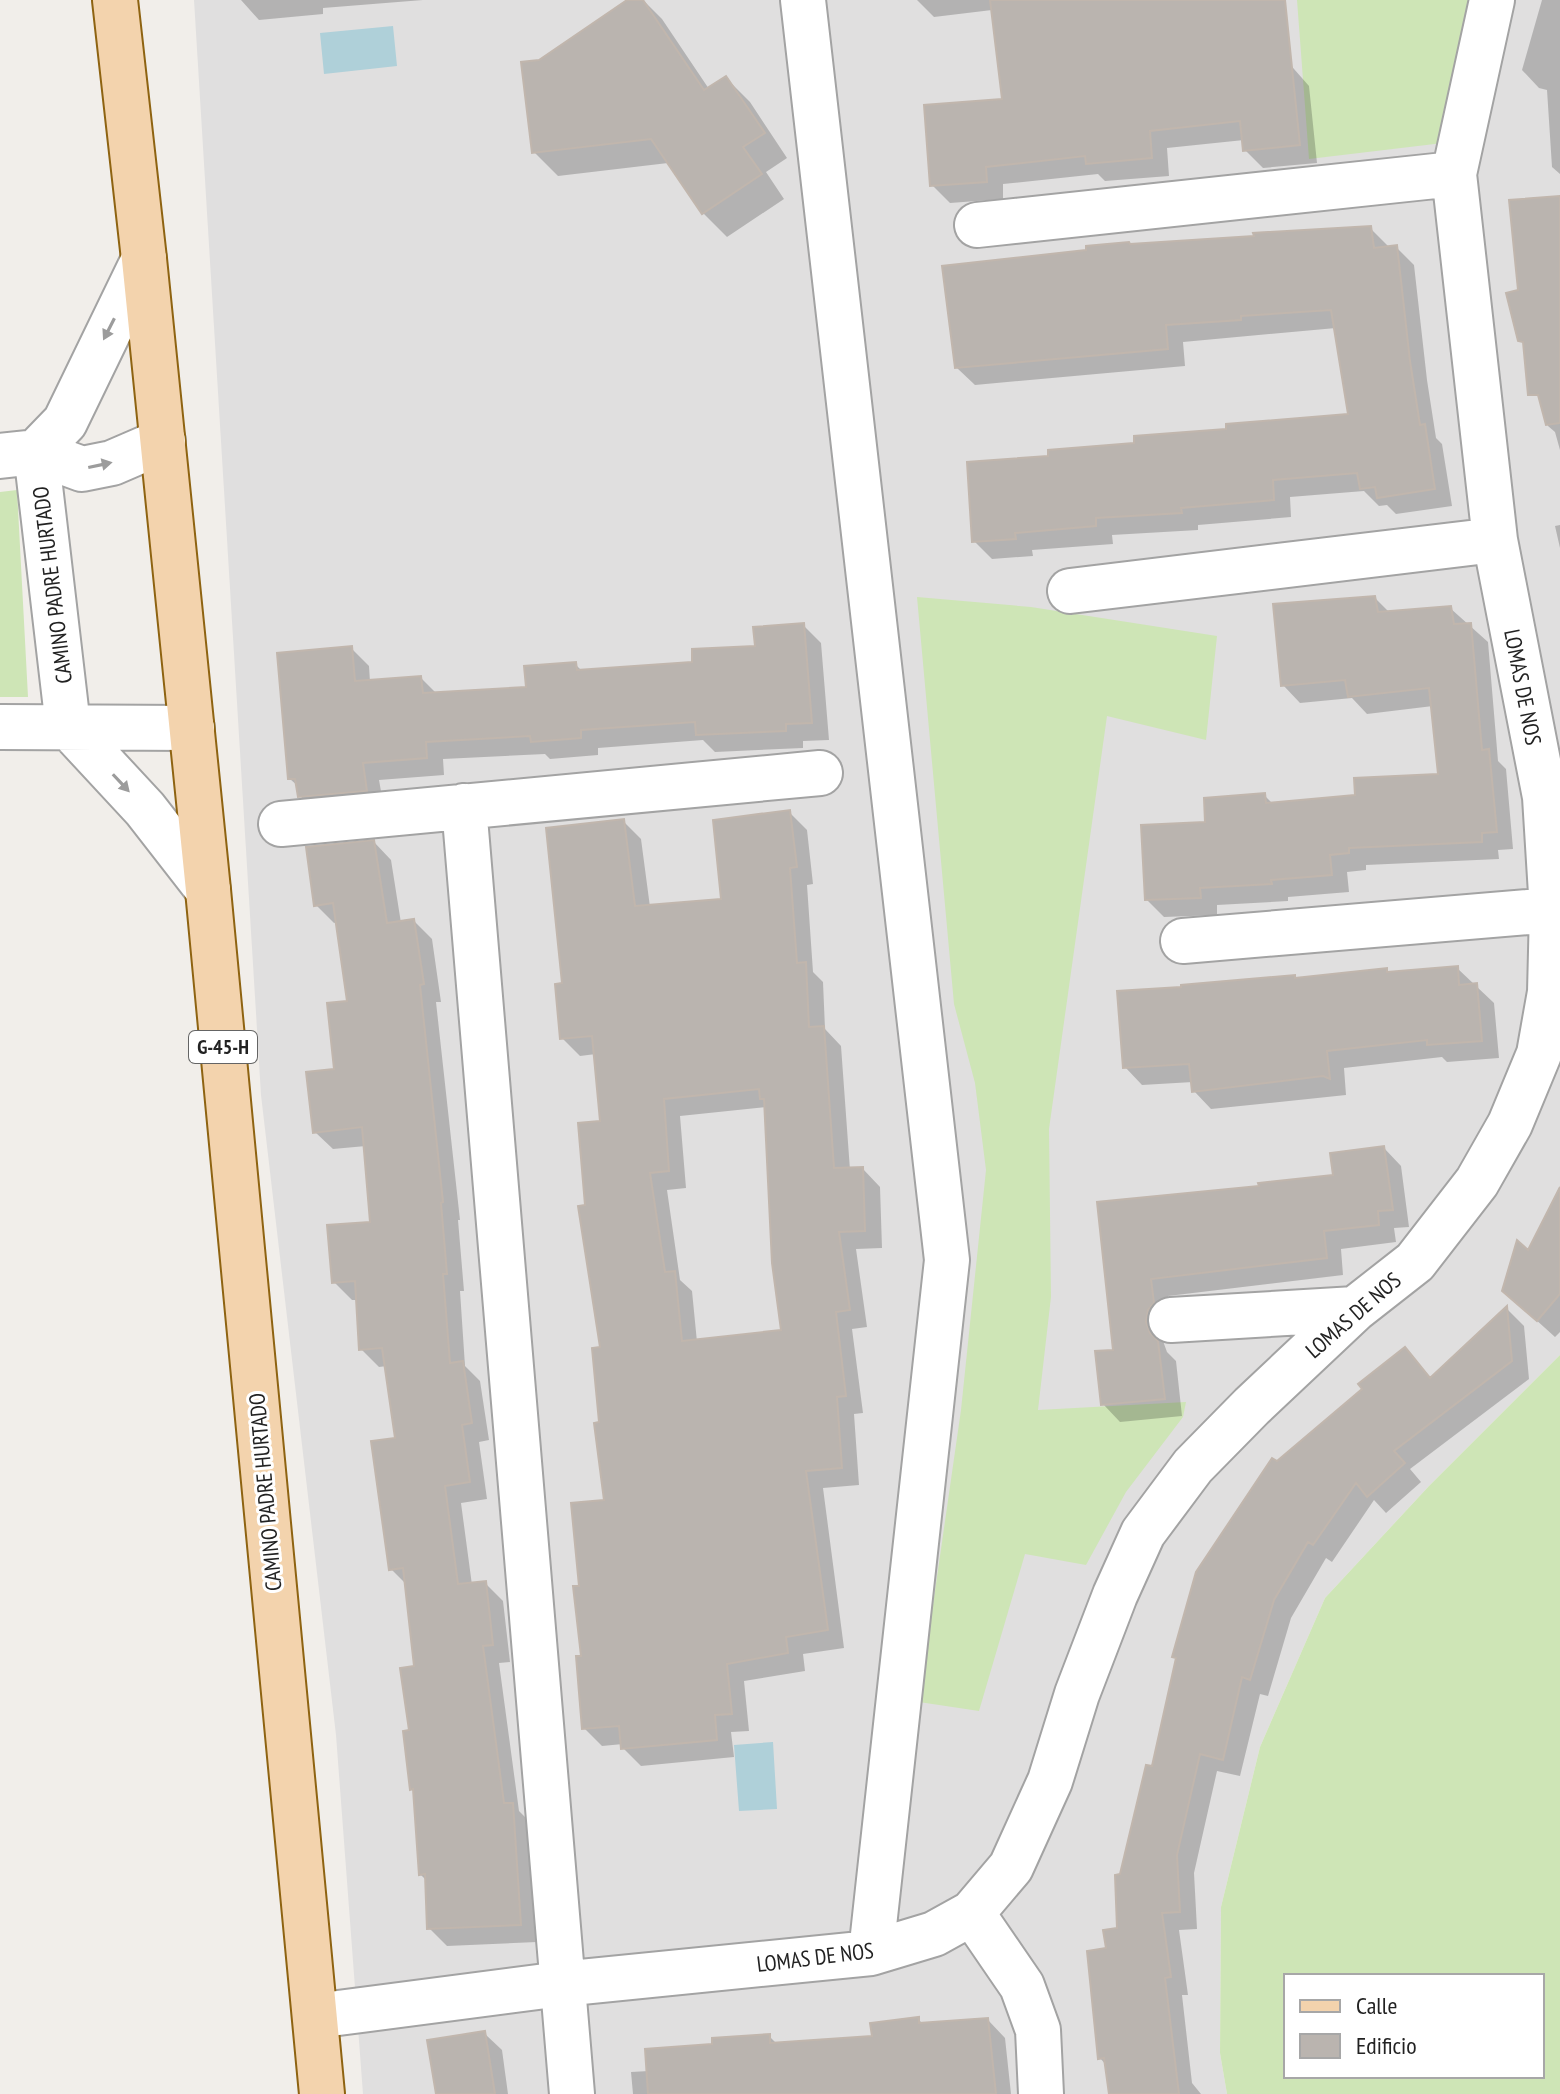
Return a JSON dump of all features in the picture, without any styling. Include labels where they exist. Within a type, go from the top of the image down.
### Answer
[{"type":"main road","name":"CAMINO PADRE HURTADO","points":[[115,0],[192,728],[322,2094]]},
{"type":"street","points":[[803,0],[947,1260],[871,1953]]},
{"type":"street","name":"LOMAS DE NOS","points":[[315,2016],[561,1984],[871,1953],[934,1934],[972,1913],[1011,1867],[1050,1781],[1077,1694],[1143,1533],[1193,1466],[1355,1309],[1415,1262],[1477,1182],[1510,1124],[1539,1054],[1550,992],[1552,910],[1545,797],[1495,540],[1454,174],[1492,0]]},
{"type":"street","points":[[977,225],[1454,174]]},
{"type":"street","points":[[18,454],[65,422],[144,259]]},
{"type":"street","points":[[18,454],[82,469],[112,463],[163,441]]},
{"type":"street","name":"CAMINO PADRE HURTADO","points":[[18,454],[68,726]]},
{"type":"street","points":[[1070,591],[1495,540]]},
{"type":"street","points":[[68,726],[145,809],[208,890]]},
{"type":"street","points":[[0,727],[192,728]]},
{"type":"street","points":[[281,824],[820,773]]},
{"type":"street","points":[[464,806],[572,2094]]},
{"type":"street","points":[[1183,941],[1552,910]]},
{"type":"street","points":[[1171,1320],[1355,1309]]},
{"type":"street","points":[[972,1913],[1022,1986],[1038,2030],[1041,2094]]},
{"type":"shaded area","points":[[194,0],[1560,0],[1560,1355],[1429,1486],[1325,1598],[1260,1747],[1221,1907],[1220,2053],[1227,2094],[363,2094],[336,1735],[261,1095]]},
{"type":"green space","points":[[1297,0],[1475,0],[1443,143],[1309,159]]},
{"type":"green space","points":[[17,490],[28,697],[0,697],[0,492]]},
{"type":"green space","points":[[917,597],[1031,607],[1217,636],[1206,740],[1107,716],[1049,1129],[1051,1297],[1038,1410],[1186,1402],[1183,1417],[1126,1492],[1086,1565],[1025,1554],[979,1711],[919,1702],[961,1410],[986,1170],[975,1083],[954,1004]]},
{"type":"green space","points":[[1560,1355],[1560,2094],[1227,2094],[1220,2053],[1221,1907],[1260,1747],[1325,1598],[1429,1486]]},
{"type":"water","points":[[393,26],[397,66],[324,74],[320,33]]},
{"type":"water","points":[[773,1742],[777,1809],[739,1811],[734,1745]]},
{"type":"building","points":[[627,0],[643,0],[704,90],[726,76],[765,133],[743,147],[762,174],[702,214],[651,139],[532,153],[521,62],[539,60]]},
{"type":"building","points":[[990,0],[1285,0],[1300,145],[1243,151],[1240,121],[1150,131],[1152,158],[1086,164],[1085,156],[986,167],[987,182],[930,186],[924,105],[1002,99]]},
{"type":"building","points":[[1560,196],[1560,423],[1546,425],[1538,395],[1528,395],[1523,342],[1518,341],[1506,293],[1518,290],[1509,200]]},
{"type":"building","points":[[1371,226],[1374,248],[1397,245],[1410,361],[1420,425],[1425,424],[1435,489],[1377,498],[1375,487],[1360,489],[1357,473],[1273,480],[1274,500],[1181,508],[1182,513],[1096,518],[1096,526],[1015,533],[1016,539],[972,542],[967,462],[1048,456],[1048,450],[1134,443],[1134,436],[1226,429],[1226,424],[1348,414],[1331,310],[1166,325],[1168,349],[955,368],[942,266],[1086,250],[1086,246]]},
{"type":"building","points":[[1375,596],[1378,612],[1451,606],[1454,624],[1471,623],[1482,750],[1489,749],[1497,832],[1482,833],[1482,842],[1349,848],[1349,853],[1330,855],[1332,875],[1271,880],[1272,884],[1200,888],[1201,898],[1145,900],[1141,825],[1205,822],[1204,798],[1265,793],[1266,803],[1355,795],[1354,778],[1438,774],[1429,688],[1348,697],[1345,680],[1281,686],[1273,604]]},
{"type":"building","points":[[804,623],[812,723],[786,724],[786,731],[696,735],[695,722],[581,730],[581,738],[531,742],[530,736],[426,742],[427,758],[363,763],[367,791],[298,797],[295,779],[288,779],[277,653],[352,646],[355,681],[421,676],[423,693],[526,687],[524,666],[576,662],[577,670],[692,662],[692,649],[755,646],[753,627]]},
{"type":"building","points":[[790,810],[797,867],[790,868],[797,963],[806,962],[809,1027],[824,1026],[834,1168],[863,1167],[865,1231],[839,1232],[850,1310],[836,1312],[846,1396],[837,1397],[842,1468],[806,1471],[828,1630],[786,1637],[788,1653],[727,1664],[732,1714],[715,1715],[717,1740],[621,1749],[619,1726],[582,1729],[576,1656],[581,1656],[573,1586],[579,1586],[571,1503],[604,1500],[594,1423],[599,1422],[592,1348],[600,1347],[578,1206],[585,1205],[578,1123],[600,1121],[592,1036],[560,1039],[555,984],[562,983],[546,828],[624,819],[635,906],[721,899],[713,820]],"holes":[[[759,1089],[760,1099],[764,1099],[772,1263],[781,1330],[682,1341],[675,1271],[665,1272],[650,1173],[669,1171],[664,1099]]]},
{"type":"building","points":[[374,840],[387,923],[414,919],[424,984],[420,985],[443,1202],[447,1274],[443,1274],[450,1363],[463,1361],[472,1423],[462,1425],[470,1482],[445,1486],[458,1584],[486,1581],[493,1645],[483,1646],[504,1803],[513,1803],[521,1925],[427,1929],[425,1874],[419,1875],[413,1789],[410,1790],[403,1731],[409,1730],[400,1668],[414,1666],[403,1568],[389,1570],[371,1441],[395,1438],[382,1348],[359,1350],[355,1281],[332,1283],[327,1225],[370,1222],[362,1127],[313,1133],[306,1072],[334,1069],[327,1003],[347,1001],[333,903],[314,906],[306,847]]},
{"type":"building","points":[[1458,966],[1459,985],[1477,983],[1482,1041],[1427,1045],[1427,1040],[1327,1051],[1330,1079],[1323,1076],[1192,1092],[1189,1064],[1123,1068],[1117,991],[1387,968],[1387,972]]},
{"type":"building","points":[[1384,1146],[1393,1210],[1378,1211],[1379,1225],[1324,1231],[1327,1258],[1151,1279],[1154,1303],[1148,1310],[1146,1322],[1150,1333],[1158,1341],[1165,1399],[1101,1405],[1095,1351],[1113,1350],[1097,1202],[1259,1186],[1258,1183],[1333,1175],[1330,1153]]},
{"type":"building","points":[[1560,1187],[1560,1294],[1537,1321],[1502,1291],[1517,1240],[1528,1250]]},
{"type":"building","points":[[1507,1306],[1512,1361],[1394,1451],[1405,1463],[1367,1497],[1356,1483],[1313,1545],[1308,1542],[1274,1600],[1250,1680],[1242,1677],[1223,1760],[1200,1754],[1177,1855],[1180,1912],[1162,1913],[1171,1977],[1165,1978],[1179,2094],[1109,2094],[1104,2058],[1098,2059],[1087,1951],[1106,1948],[1103,1930],[1117,1928],[1115,1875],[1120,1874],[1146,1765],[1152,1766],[1176,1658],[1172,1657],[1196,1572],[1272,1458],[1277,1461],[1362,1389],[1358,1384],[1405,1347],[1430,1378]]},
{"type":"building","points":[[919,2017],[919,2023],[988,2018],[996,2094],[648,2094],[645,2049],[712,2044],[712,2038],[770,2034],[770,2043],[872,2036],[870,2023]]},
{"type":"building","points":[[485,2031],[495,2094],[436,2094],[427,2040]]}]
